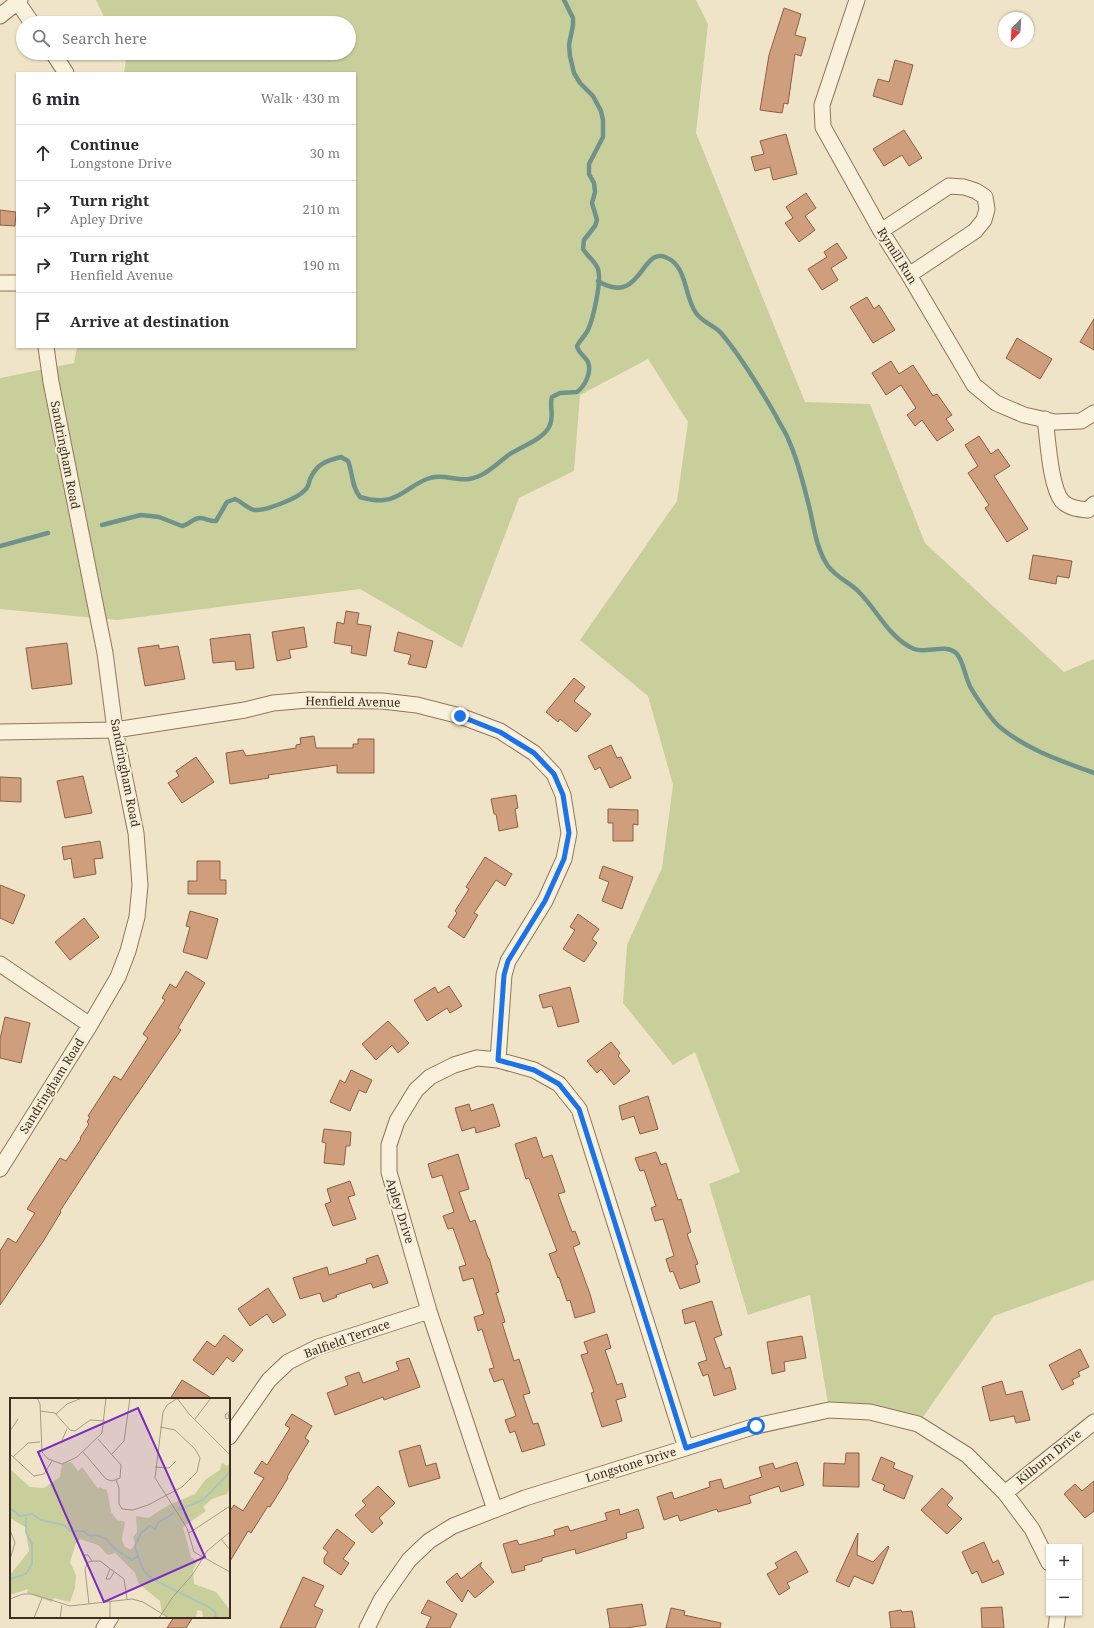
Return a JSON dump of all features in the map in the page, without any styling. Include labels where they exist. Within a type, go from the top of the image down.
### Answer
[{"type":"street","name":"Rymill Run","points":[[857,0],[822,105],[823,127],[881,231],[910,275],[974,385],[996,403],[1024,415],[1055,422],[1081,421],[1094,413]]},
{"type":"street","points":[[0,16],[18,1],[28,16]]},
{"type":"street","points":[[58,60],[65,72]]},
{"type":"street","points":[[881,231],[949,186],[964,187],[976,191],[985,197],[987,209],[984,220],[975,231],[910,275]]},
{"type":"street","points":[[0,283],[16,283]]},
{"type":"street","name":"Sandringham Road","points":[[0,1169],[90,1025],[118,977],[128,951],[137,917],[140,885],[136,832],[116,730],[105,652],[52,390],[46,348]]},
{"type":"street","points":[[1045,419],[1055,488],[1063,501],[1075,509],[1088,510],[1094,504]]},
{"type":"street","name":"Henfield Avenue","points":[[0,732],[116,730],[245,710],[273,703],[308,700],[382,701],[417,705],[460,716],[500,732],[534,753],[554,774],[563,795],[569,833],[564,859],[545,901],[508,961],[504,975],[498,1060]]},
{"type":"street","points":[[0,964],[90,1025]]},
{"type":"street","name":"Apley Drive","points":[[494,1510],[429,1311],[389,1172],[389,1145],[397,1121],[416,1090],[430,1077],[454,1065],[477,1058],[498,1060],[534,1070],[559,1084],[579,1109],[686,1448]]},
{"type":"street","name":"Balfield Terrace","points":[[230,1436],[269,1380],[288,1362],[318,1347],[429,1311]]},
{"type":"street","name":"Longstone Drive","points":[[367,1628],[381,1600],[409,1560],[429,1541],[454,1526],[525,1498],[756,1426],[829,1410],[870,1412],[918,1424],[967,1455],[1005,1493],[1032,1529],[1046,1557]]},
{"type":"street","name":"Kilburn Drive","points":[[1005,1493],[1094,1422]]},
{"type":"street","points":[[1056,1628],[1058,1616]]},
{"type":"street","points":[[104,1628],[110,1618]]},
{"type":"green space","points":[[96,0],[696,0],[708,24],[696,133],[805,402],[870,404],[925,543],[1064,672],[1094,659],[1094,1280],[994,1316],[918,1424],[829,1410],[810,1295],[748,1315],[709,1184],[740,1172],[695,1052],[673,1065],[623,1003],[627,945],[662,868],[673,785],[648,696],[580,640],[677,501],[688,422],[648,359],[580,395],[574,471],[519,498],[462,648],[360,589],[117,620],[0,609],[0,378],[74,363],[77,348],[356,348],[356,72],[124,72],[126,60],[356,60],[356,16],[104,16]]},
{"type":"building","points":[[784,8],[801,14],[795,35],[806,38],[801,56],[795,54],[788,104],[784,103],[782,113],[760,110],[769,55]]},
{"type":"building","points":[[895,60],[913,65],[902,105],[873,96],[878,79],[889,82]]},
{"type":"building","points":[[904,130],[922,158],[909,166],[902,155],[884,166],[873,149]]},
{"type":"building","points":[[786,134],[797,174],[773,180],[770,167],[755,171],[751,157],[764,154],[760,141]]},
{"type":"building","points":[[806,193],[816,208],[805,216],[815,230],[799,242],[785,223],[793,218],[786,207]]},
{"type":"building","points":[[0,210],[16,212],[15,226],[0,225]]},
{"type":"building","points":[[837,243],[847,258],[831,268],[838,280],[822,290],[808,269],[827,257],[824,252]]},
{"type":"building","points":[[867,297],[874,309],[879,305],[895,330],[873,343],[850,307]]},
{"type":"building","points":[[1094,319],[1094,350],[1080,342]]},
{"type":"building","points":[[1017,338],[1052,359],[1040,379],[1006,358]]},
{"type":"building","points":[[891,361],[899,374],[913,365],[933,396],[937,394],[952,415],[946,419],[954,430],[937,441],[922,420],[915,426],[907,415],[916,408],[901,385],[886,395],[872,373]]},
{"type":"building","points":[[979,436],[991,454],[998,449],[1010,466],[994,476],[1028,529],[1007,542],[985,508],[989,505],[968,473],[978,466],[965,445]]},
{"type":"building","points":[[1033,555],[1072,561],[1069,578],[1057,576],[1056,584],[1029,579]]},
{"type":"building","points":[[346,611],[359,613],[357,624],[371,626],[366,656],[351,653],[352,646],[334,643],[337,622],[344,624]]},
{"type":"building","points":[[304,627],[307,647],[289,650],[291,658],[277,661],[272,632]]},
{"type":"building","points":[[398,632],[433,641],[426,668],[408,664],[411,655],[394,651]]},
{"type":"building","points":[[250,634],[254,668],[236,670],[235,661],[213,663],[210,639]]},
{"type":"building","points":[[67,643],[72,684],[32,689],[26,648]]},
{"type":"building","points":[[159,645],[159,649],[178,646],[185,679],[145,686],[138,648]]},
{"type":"building","points":[[574,678],[585,687],[574,701],[591,714],[576,732],[560,719],[558,722],[546,712]]},
{"type":"building","points":[[314,736],[316,748],[353,748],[353,744],[358,744],[358,739],[374,739],[374,773],[337,773],[337,765],[268,775],[269,778],[230,784],[226,753],[243,750],[246,756],[296,748],[296,745],[301,744],[300,738]]},
{"type":"building","points":[[611,745],[617,758],[621,757],[631,778],[610,788],[600,767],[595,770],[588,756]]},
{"type":"building","points":[[196,757],[214,782],[182,803],[168,783],[179,776],[176,771]]},
{"type":"building","points":[[83,776],[92,813],[65,818],[57,781]]},
{"type":"building","points":[[0,777],[21,778],[21,802],[0,801]]},
{"type":"building","points":[[516,795],[518,808],[515,809],[518,827],[499,831],[496,814],[494,814],[491,799]]},
{"type":"building","points":[[608,809],[638,810],[638,825],[633,824],[633,841],[613,841],[613,823],[608,823]]},
{"type":"building","points":[[100,841],[103,858],[94,859],[96,874],[74,878],[71,858],[64,860],[62,847]]},
{"type":"building","points":[[485,857],[512,874],[505,886],[496,880],[474,913],[478,915],[464,938],[448,927],[457,913],[455,911],[469,889],[466,887]]},
{"type":"building","points":[[197,861],[220,861],[220,880],[226,880],[226,894],[188,894],[188,881],[197,881]]},
{"type":"building","points":[[603,866],[633,877],[622,909],[602,901],[609,882],[599,878]]},
{"type":"building","points":[[0,885],[25,895],[13,924],[0,918]]},
{"type":"building","points":[[190,911],[218,919],[207,959],[183,952],[190,927],[186,926]]},
{"type":"building","points":[[578,914],[599,929],[592,939],[597,943],[584,962],[563,949],[575,930],[570,927]]},
{"type":"building","points":[[84,918],[99,937],[70,960],[55,942]]},
{"type":"building","points":[[186,971],[205,983],[178,1028],[181,1030],[120,1119],[60,1211],[61,1212],[44,1240],[0,1305],[0,1251],[8,1238],[16,1243],[35,1213],[27,1209],[60,1158],[66,1161],[81,1139],[80,1138],[89,1124],[87,1122],[90,1117],[88,1116],[114,1076],[121,1080],[148,1038],[143,1034],[165,1000],[162,998],[170,984],[176,988]]},
{"type":"building","points":[[449,986],[462,1006],[450,1013],[447,1008],[427,1021],[414,1000],[435,987],[438,993]]},
{"type":"building","points":[[570,987],[579,1022],[558,1027],[552,1006],[543,1008],[539,995]]},
{"type":"building","points":[[5,1017],[30,1023],[21,1063],[0,1058],[0,1039]]},
{"type":"building","points":[[388,1021],[409,1043],[398,1053],[392,1045],[376,1060],[362,1044]]},
{"type":"building","points":[[611,1042],[620,1053],[618,1056],[630,1071],[614,1085],[601,1069],[597,1073],[587,1061]]},
{"type":"building","points":[[351,1070],[372,1080],[366,1093],[359,1090],[350,1111],[330,1102],[340,1080],[345,1083]]},
{"type":"building","points":[[648,1096],[658,1129],[640,1134],[634,1116],[622,1120],[619,1106]]},
{"type":"building","points":[[469,1104],[471,1111],[493,1104],[500,1126],[476,1133],[475,1127],[462,1131],[455,1108]]},
{"type":"building","points":[[324,1129],[351,1132],[350,1146],[346,1146],[344,1165],[324,1163],[326,1143],[322,1142]]},
{"type":"building","points":[[536,1137],[543,1158],[552,1155],[565,1192],[558,1194],[572,1232],[575,1231],[580,1244],[573,1247],[595,1312],[575,1318],[570,1300],[567,1301],[549,1254],[557,1251],[529,1178],[526,1179],[515,1144]]},
{"type":"building","points":[[656,1152],[661,1165],[666,1163],[678,1200],[681,1199],[691,1232],[687,1234],[698,1264],[695,1265],[700,1282],[680,1289],[673,1271],[670,1272],[666,1259],[674,1256],[663,1219],[655,1221],[651,1208],[656,1206],[644,1170],[640,1171],[635,1158]]},
{"type":"building","points":[[458,1154],[469,1189],[459,1192],[470,1222],[475,1220],[489,1258],[499,1292],[496,1293],[505,1322],[502,1323],[514,1361],[519,1359],[530,1393],[523,1395],[533,1424],[538,1423],[545,1445],[522,1452],[515,1431],[510,1433],[505,1420],[516,1416],[503,1379],[494,1382],[489,1369],[494,1368],[482,1329],[478,1331],[474,1317],[484,1314],[473,1278],[463,1281],[459,1267],[466,1265],[453,1228],[448,1229],[443,1216],[454,1212],[442,1175],[432,1178],[428,1164]]},
{"type":"building","points":[[350,1181],[355,1195],[348,1197],[356,1219],[333,1226],[325,1204],[331,1202],[327,1189]]},
{"type":"building","points":[[378,1255],[388,1283],[373,1288],[371,1283],[336,1295],[337,1297],[323,1302],[320,1293],[300,1299],[293,1278],[327,1267],[329,1275],[367,1263],[366,1259]]},
{"type":"building","points":[[268,1288],[286,1315],[273,1323],[267,1314],[250,1326],[238,1309]]},
{"type":"building","points":[[712,1301],[722,1335],[714,1338],[725,1369],[730,1367],[736,1389],[714,1396],[708,1374],[703,1376],[698,1363],[707,1360],[695,1321],[685,1324],[682,1310]]},
{"type":"building","points":[[607,1334],[611,1348],[605,1350],[617,1385],[622,1383],[626,1397],[616,1400],[622,1421],[602,1427],[591,1393],[594,1392],[581,1355],[588,1353],[584,1342]]},
{"type":"building","points":[[224,1335],[243,1350],[233,1362],[227,1357],[213,1375],[193,1360],[207,1341],[215,1347]]},
{"type":"building","points":[[802,1336],[806,1358],[784,1362],[785,1371],[772,1374],[767,1342]]},
{"type":"building","points":[[1080,1349],[1089,1367],[1078,1372],[1080,1376],[1072,1380],[1074,1384],[1062,1390],[1049,1365]]},
{"type":"building","points":[[409,1358],[420,1387],[384,1400],[383,1397],[335,1415],[327,1393],[348,1385],[345,1377],[359,1372],[363,1383],[399,1370],[396,1362]]},
{"type":"building","points":[[182,1380],[211,1398],[171,1398]]},
{"type":"building","points":[[1002,1381],[1006,1395],[1022,1391],[1030,1420],[1016,1423],[1014,1416],[990,1421],[982,1387]]},
{"type":"building","points":[[292,1414],[312,1426],[305,1438],[309,1441],[270,1507],[268,1506],[251,1533],[248,1531],[230,1561],[230,1511],[234,1505],[243,1511],[264,1478],[254,1473],[262,1461],[267,1465],[290,1428],[285,1425]]},
{"type":"building","points":[[420,1445],[426,1466],[436,1463],[440,1478],[409,1487],[399,1451]]},
{"type":"building","points":[[846,1453],[859,1453],[859,1487],[823,1486],[824,1463],[845,1464]]},
{"type":"building","points":[[881,1457],[895,1463],[893,1468],[913,1476],[904,1499],[883,1490],[885,1485],[872,1480]]},
{"type":"building","points":[[797,1462],[804,1485],[781,1492],[779,1486],[749,1496],[751,1503],[718,1512],[717,1509],[680,1521],[678,1515],[664,1520],[657,1497],[672,1492],[674,1499],[710,1487],[709,1482],[721,1479],[724,1489],[762,1477],[759,1467],[773,1463],[775,1469]]},
{"type":"building","points":[[1094,1481],[1094,1511],[1085,1518],[1064,1494],[1075,1484],[1082,1491]]},
{"type":"building","points":[[378,1486],[395,1503],[379,1518],[383,1523],[372,1533],[355,1515],[366,1505],[362,1501]]},
{"type":"building","points":[[942,1488],[953,1498],[947,1505],[962,1519],[947,1534],[921,1510]]},
{"type":"building","points":[[619,1509],[620,1515],[638,1509],[644,1528],[626,1533],[627,1538],[576,1554],[575,1549],[542,1558],[542,1561],[524,1566],[525,1570],[512,1573],[503,1544],[517,1540],[519,1545],[555,1535],[554,1530],[568,1526],[570,1531],[607,1520],[605,1513]]},
{"type":"building","points":[[337,1529],[355,1543],[343,1559],[349,1563],[341,1575],[324,1563],[324,1558],[328,1552],[323,1548]]},
{"type":"building","points":[[858,1533],[857,1555],[873,1562],[888,1546],[889,1547],[873,1584],[854,1576],[849,1587],[836,1581]]},
{"type":"building","points":[[984,1542],[993,1563],[998,1560],[1004,1574],[982,1583],[977,1571],[972,1574],[962,1552]]},
{"type":"building","points":[[796,1551],[808,1572],[787,1583],[790,1588],[779,1595],[767,1574],[778,1568],[775,1563]]},
{"type":"building","points":[[482,1562],[480,1566],[494,1582],[475,1598],[468,1590],[462,1602],[446,1582],[457,1573],[461,1579]]},
{"type":"building","points":[[303,1577],[324,1586],[314,1606],[323,1610],[315,1628],[280,1628]]},
{"type":"building","points":[[428,1600],[457,1614],[450,1628],[426,1628],[431,1617],[421,1613]]},
{"type":"building","points":[[642,1604],[646,1625],[626,1628],[610,1628],[607,1609]]},
{"type":"building","points":[[1002,1607],[1004,1628],[982,1628],[981,1608]]},
{"type":"building","points":[[671,1608],[685,1611],[684,1615],[721,1623],[720,1628],[666,1628]]},
{"type":"building","points":[[901,1610],[902,1612],[912,1611],[915,1628],[891,1628],[889,1612]]},
{"type":"building","points":[[173,1618],[192,1618],[186,1628],[167,1628]]},
{"type":"waterway","points":[[102,525],[141,515],[159,517],[182,526],[198,518],[216,521],[227,502],[235,499],[254,510],[265,509],[288,501],[301,493],[307,488],[313,474],[322,464],[341,457],[348,461],[355,488],[360,497],[378,500],[390,499],[432,477],[469,479],[480,476],[510,454],[542,436],[546,432],[552,419],[552,397],[560,393],[577,392],[583,386],[587,378],[589,370],[588,362],[577,346],[590,325],[599,282],[597,266],[583,249],[584,240],[595,226],[597,220],[592,203],[595,192],[594,183],[589,174],[589,164],[603,137],[603,120],[601,111],[593,96],[580,83],[574,73],[569,45],[573,18],[564,0]]},
{"type":"waterway","points":[[598,281],[613,287],[624,287],[633,281],[653,258],[661,256],[671,260],[680,271],[692,307],[702,319],[721,333],[736,353],[770,405],[786,435],[796,458],[821,553],[828,566],[835,574],[851,585],[866,599],[890,631],[905,644],[919,650],[947,649],[956,653],[961,660],[972,690],[997,725],[1011,736],[1034,749],[1094,773]]},
{"type":"waterway","points":[[0,546],[48,533]]},
{"type":"route","points":[[460,716],[500,732],[534,753],[554,774],[563,795],[569,833],[564,859],[545,901],[508,961],[504,975],[498,1060],[534,1070],[559,1084],[579,1109],[686,1448],[756,1426]]}]
